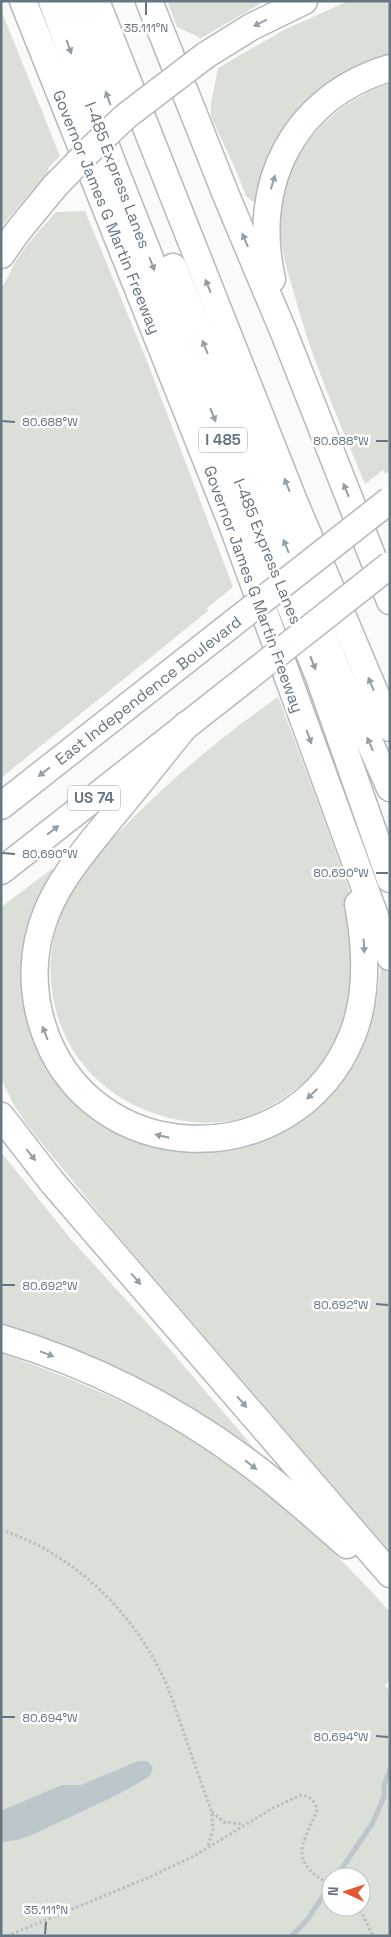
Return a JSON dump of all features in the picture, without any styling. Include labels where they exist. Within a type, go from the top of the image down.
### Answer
[{"type":"highway","name":"Governor James G Martin Freeway","points":[[23,1],[232,526],[390,957]]},
{"type":"highway","name":"I-485 Express Lanes","points":[[52,1],[169,307],[319,677],[390,879]]},
{"type":"highway","name":"I-485 Express Lanes","points":[[73,1],[126,150],[188,304],[334,663],[390,788]]},
{"type":"highway","name":"I 485","points":[[96,1],[294,501],[390,728]]},
{"type":"highway","points":[[148,1],[284,333],[390,601]]},
{"type":"highway","points":[[1,255],[55,186],[126,116],[206,55],[251,27],[304,1]]},
{"type":"highway","points":[[284,333],[270,270],[266,240],[267,210],[276,172],[294,136],[320,106],[352,83],[390,68]]},
{"type":"highway","name":"East Independence Boulevard","points":[[1,806],[390,500]]},
{"type":"highway","name":"US 74","points":[[1,871],[390,565]]},
{"type":"highway","points":[[186,725],[78,858],[54,896],[39,934],[34,973],[35,993],[44,1032],[52,1050],[68,1075],[88,1098],[104,1110],[121,1121],[158,1135],[177,1139],[217,1139],[256,1130],[274,1122],[307,1100],[321,1086],[334,1070],[352,1035],[358,1016],[365,974],[363,928],[342,830]]},
{"type":"highway","points":[[1,1116],[52,1182],[390,1574]]},
{"type":"highway","points":[[1,1338],[103,1376],[154,1402],[199,1429],[244,1460],[288,1494],[390,1582]]},
{"type":"path","points":[[1,1530],[44,1550],[85,1576],[114,1604],[139,1636],[166,1683],[212,1812],[212,1830],[208,1846]]},
{"type":"path","points":[[7,1936],[152,1876],[194,1856],[245,1824],[296,1796],[306,1796],[316,1804],[317,1810],[302,1843],[302,1855],[306,1867],[321,1879]]},
{"type":"path","points":[[212,1812],[224,1822],[237,1825],[245,1824]]},
{"type":"path","points":[[364,1917],[373,1936]]},
{"type":"shaded area","points":[[167,1],[265,1],[200,39],[177,27]]},
{"type":"shaded area","points":[[348,1],[390,1],[390,60],[363,69],[257,201],[252,201],[246,196],[211,117],[211,103],[218,68],[284,30]]},
{"type":"shaded area","points":[[1,10],[60,156],[48,168],[49,171],[1,227]]},
{"type":"shaded area","points":[[390,84],[390,470],[385,474],[383,470],[365,484],[326,389],[301,317],[282,249],[280,209],[286,184],[296,161],[309,140],[345,106],[367,93]]},
{"type":"shaded area","points":[[85,211],[147,361],[233,587],[207,608],[208,611],[1,778],[1,288],[24,250],[56,212]]},
{"type":"shaded area","points":[[278,697],[352,901],[355,927],[351,1006],[336,1041],[322,1064],[296,1089],[277,1102],[249,1116],[227,1121],[204,1123],[170,1118],[122,1098],[93,1075],[71,1047],[57,1014],[51,979],[53,942],[64,905],[83,870],[95,856],[155,796],[195,761]]},
{"type":"shaded area","points":[[52,869],[55,872],[35,920],[58,1066],[167,1141],[320,1102],[355,1064],[368,1032],[377,999],[381,964],[386,962],[390,972],[390,1552],[107,1223],[27,1125],[1,1079],[1,907]]},
{"type":"shaded area","points":[[1,1152],[70,1238],[156,1333],[259,1454],[197,1412],[1,1327]]},
{"type":"shaded area","points":[[1,1353],[46,1369],[111,1397],[174,1429],[203,1447],[232,1467],[289,1512],[342,1561],[390,1612],[390,1679],[385,1686],[390,1691],[390,1936],[1,1936]]},
{"type":"shaded area","points":[[138,1761],[147,1761],[153,1768],[150,1776],[119,1794],[32,1835],[17,1840],[1,1842],[1,1811],[62,1785],[81,1785]]},
{"type":"waterway","points":[[343,1867],[372,1824],[384,1797],[384,1786],[390,1769]]},
{"type":"waterway","points":[[292,1936],[307,1920],[321,1899]]}]
